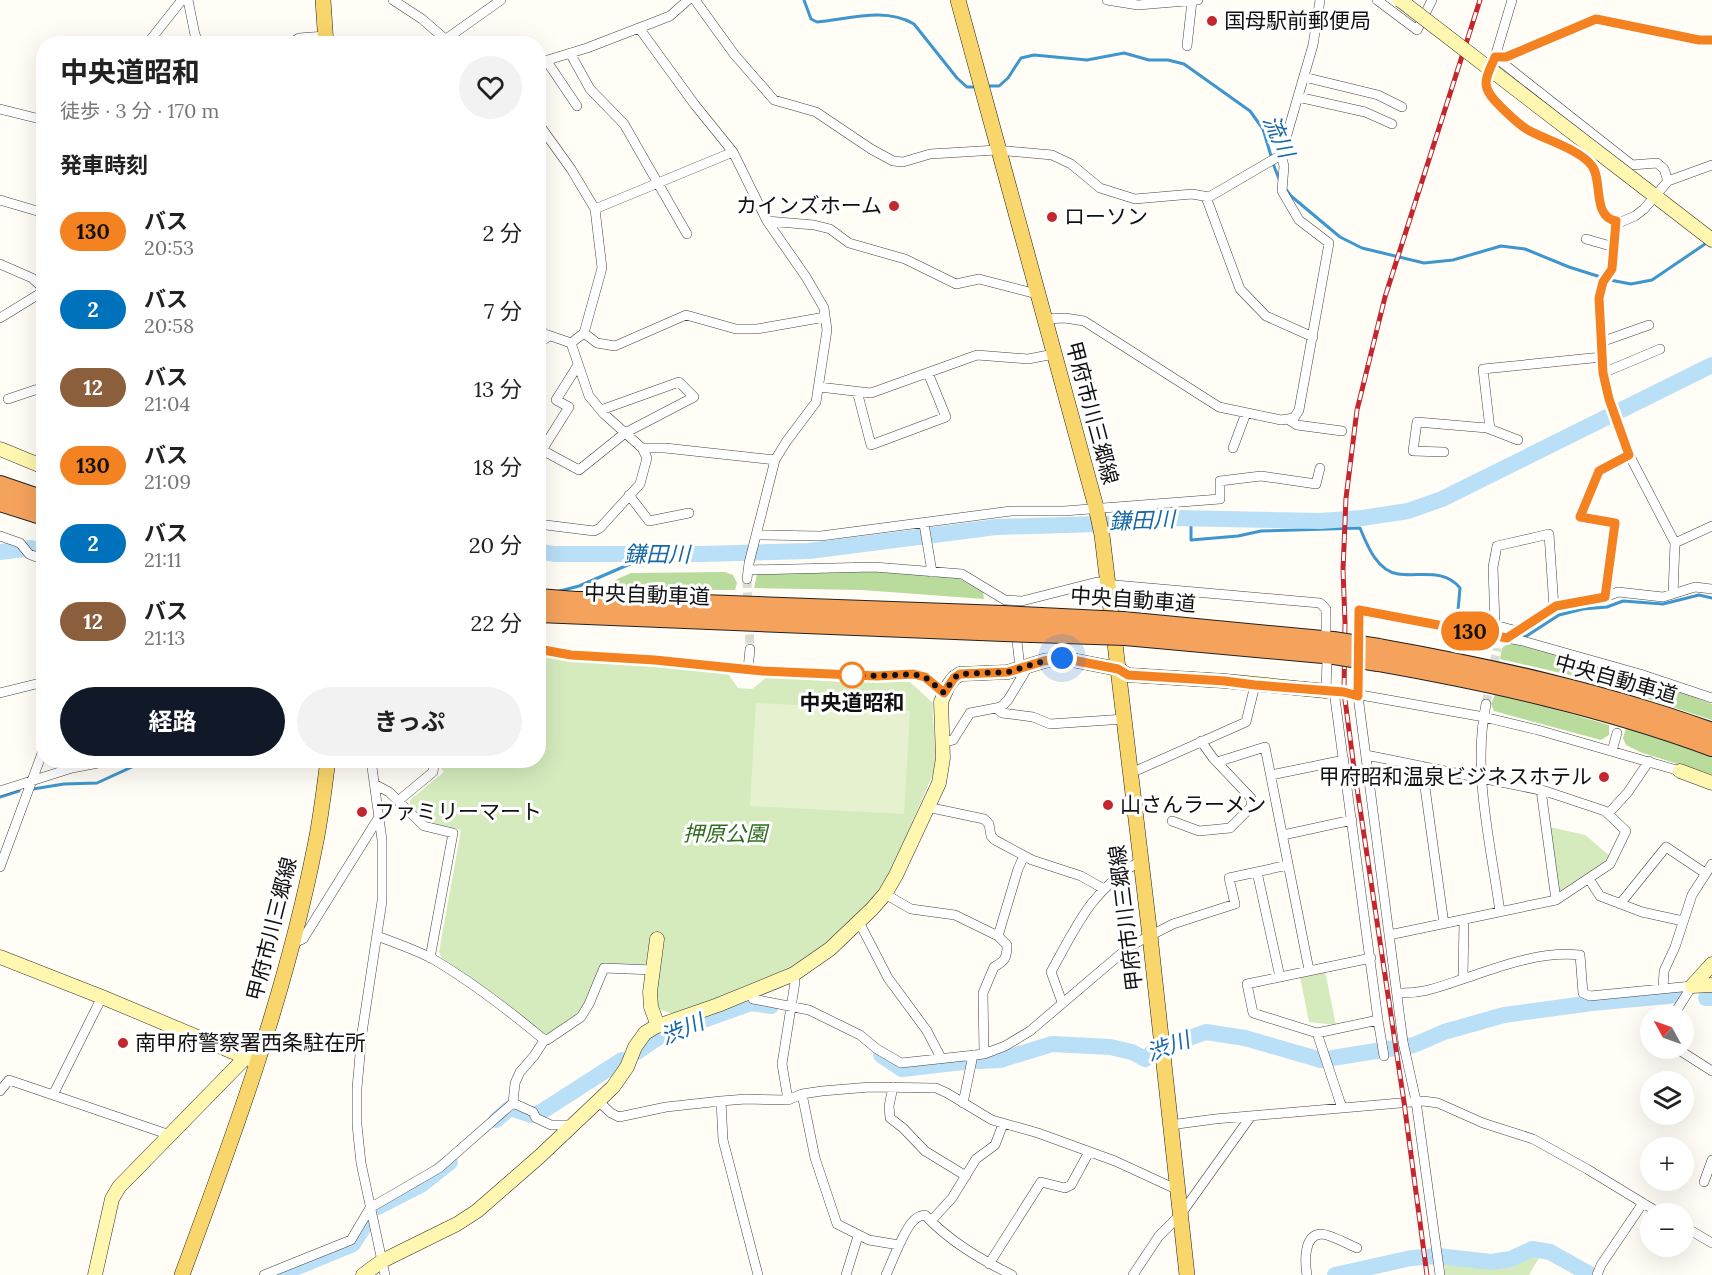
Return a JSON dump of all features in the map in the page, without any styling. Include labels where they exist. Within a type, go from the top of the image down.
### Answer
[{"type":"highway","points":[[0,485],[36,497]]},
{"type":"highway","points":[[0,502],[36,513]]},
{"type":"highway","name":"中央自動車道","points":[[546,600],[578,608]]},
{"type":"highway","name":"中央自動車道","points":[[546,612],[578,608],[1007,616],[1330,646],[1378,655],[1610,713],[1712,747]]},
{"type":"highway","name":"中央自動車道","points":[[1378,655],[1449,660],[1533,679],[1614,700],[1712,732]]},
{"type":"main road","points":[[323,0],[325,36]]},
{"type":"main road","name":"甲府市川三郷線","points":[[957,0],[1102,535],[1125,718],[1187,1275]]},
{"type":"main road","name":"甲府市川三郷線","points":[[182,1275],[226,1156],[252,1060],[292,944],[315,845],[327,768]]},
{"type":"street","points":[[153,36],[182,0]]},
{"type":"street","points":[[189,0],[196,36]]},
{"type":"street","points":[[393,0],[423,19],[438,36]]},
{"type":"street","points":[[449,36],[501,0]]},
{"type":"street","points":[[546,60],[670,16],[688,0]]},
{"type":"street","points":[[695,0],[734,54],[774,100],[816,112],[881,156],[903,162],[930,154],[997,150],[1052,155],[1071,164],[1100,188],[1135,199],[1192,194],[1209,197],[1281,155]]},
{"type":"street","points":[[1107,0],[1138,5],[1198,0]]},
{"type":"street","points":[[1289,420],[1294,418],[1299,410],[1329,243],[1299,220],[1282,191],[1284,166],[1281,155],[1313,45],[1320,0]]},
{"type":"street","points":[[1377,0],[1417,30],[1429,1]]},
{"type":"street","points":[[1400,0],[1712,240]]},
{"type":"street","points":[[1512,0],[1495,57],[1485,80],[1486,89],[1495,101],[1525,129],[1582,156],[1592,165],[1598,176],[1600,203],[1604,214],[1611,220],[1621,222],[1635,216],[1668,182],[1712,165]]},
{"type":"street","points":[[1187,46],[1192,1]]},
{"type":"street","points":[[1495,57],[1506,57],[1596,19],[1699,40],[1712,40]]},
{"type":"street","points":[[639,28],[695,105],[734,152],[767,221],[806,277],[824,308],[827,330],[816,402],[775,460],[748,571],[874,567],[962,574],[1005,600],[1007,616],[1024,667],[1008,700],[1001,707],[970,713],[952,740],[942,742]]},
{"type":"street","points":[[570,53],[590,89],[624,124],[687,234]]},
{"type":"street","points":[[1495,57],[1632,165],[1657,164],[1664,169],[1668,182]]},
{"type":"street","points":[[546,66],[577,106]]},
{"type":"street","points":[[1304,77],[1378,95],[1402,107]]},
{"type":"street","points":[[1298,97],[1365,112],[1392,124]]},
{"type":"street","points":[[0,109],[36,118]]},
{"type":"street","points":[[546,134],[571,169],[595,209],[602,268],[584,333],[571,343]]},
{"type":"street","points":[[595,209],[734,152]]},
{"type":"street","points":[[1206,196],[1240,289],[1266,316],[1313,337]]},
{"type":"street","points":[[0,200],[36,211]]},
{"type":"street","points":[[767,221],[814,225],[830,229],[849,243],[905,259],[957,284],[979,279],[1037,294]]},
{"type":"street","points":[[1616,221],[1612,269],[1603,282],[1599,298],[1603,373],[1609,399],[1629,455],[1675,543],[1673,594]]},
{"type":"street","points":[[1586,239],[1614,247]]},
{"type":"street","points":[[0,264],[36,282]]},
{"type":"street","points":[[0,318],[36,295]]},
{"type":"street","points":[[584,333],[597,343],[615,346],[686,315],[736,329],[757,329],[825,317]]},
{"type":"street","points":[[1045,319],[1065,318],[1084,321],[1219,407],[1289,420],[1297,425],[1342,431]]},
{"type":"street","points":[[1601,342],[1648,325]]},
{"type":"street","points":[[546,334],[571,343]]},
{"type":"street","points":[[546,525],[594,531],[600,528],[640,484],[647,458],[642,448],[589,396],[571,343]]},
{"type":"street","points":[[1603,373],[1660,349]]},
{"type":"street","points":[[819,387],[871,393],[977,355],[1028,359],[1054,354]]},
{"type":"street","points":[[1490,429],[1483,369],[1602,357]]},
{"type":"street","points":[[546,444],[569,407],[556,400],[578,365]]},
{"type":"street","points":[[857,391],[871,445],[946,417],[927,373]]},
{"type":"street","points":[[546,452],[579,470],[626,434],[694,397],[679,382],[601,410]]},
{"type":"street","points":[[8,399],[36,390]]},
{"type":"street","points":[[1233,448],[1246,413]]},
{"type":"street","points":[[1444,452],[1413,451],[1417,423],[1461,424],[1490,429],[1518,440]]},
{"type":"street","points":[[642,448],[665,448],[775,460]]},
{"type":"street","points":[[0,449],[36,464]]},
{"type":"street","points":[[1605,597],[1615,523],[1580,517],[1599,471],[1629,455]]},
{"type":"street","points":[[755,537],[821,536],[1011,511],[1064,511],[1220,499],[1220,481],[1261,476],[1316,484],[1320,468]]},
{"type":"street","points":[[629,495],[649,521],[689,513]]},
{"type":"street","points":[[924,524],[932,572]]},
{"type":"street","points":[[1675,543],[1712,526]]},
{"type":"street","points":[[1517,631],[1495,625],[1493,567],[1497,546],[1550,534],[1554,608]]},
{"type":"street","points":[[0,536],[20,543],[29,554],[36,557]]},
{"type":"street","points":[[1007,616],[1022,601],[1097,582],[1320,603],[1326,609],[1330,646],[1330,691],[1344,760],[1383,1051]]},
{"type":"street","points":[[1497,648],[1503,637],[1554,608],[1618,592],[1652,597],[1673,594],[1695,587],[1712,589]]},
{"type":"street","points":[[1440,1275],[1416,1101],[1403,1042],[1358,696],[1359,610],[1503,637],[1640,674],[1712,698]]},
{"type":"street","points":[[748,669],[750,649]]},
{"type":"street","points":[[546,650],[571,655],[748,669],[877,676],[913,674],[925,677],[944,693]]},
{"type":"street","points":[[363,1275],[384,1268],[477,1211],[613,1088],[645,1033],[658,1026],[751,993],[794,974],[830,949],[859,922],[885,894],[908,852],[939,783],[942,773],[940,713],[944,693],[954,678],[960,674],[1008,672],[1062,658],[1118,669],[1128,675],[1330,691],[1484,717],[1538,729],[1649,761],[1712,783]]},
{"type":"street","points":[[1634,688],[1640,674]]},
{"type":"street","points":[[0,693],[36,684]]},
{"type":"street","points":[[1131,773],[1246,722],[1255,685]]},
{"type":"street","points":[[1486,704],[1482,778],[1500,912]]},
{"type":"street","points":[[996,708],[1002,713],[1033,717],[1050,724],[1125,718]]},
{"type":"street","points":[[1612,751],[1617,733]]},
{"type":"street","points":[[1172,821],[1199,831],[1230,828],[1251,807],[1251,798],[1217,762],[1201,741]]},
{"type":"street","points":[[1217,762],[1265,747],[1309,970]]},
{"type":"street","points":[[1366,755],[1541,790],[1605,811],[1626,831],[1610,864],[1556,900],[1389,935]]},
{"type":"street","points":[[1271,775],[1344,760]]},
{"type":"street","points":[[1608,814],[1628,792],[1649,761]]},
{"type":"street","points":[[1422,766],[1444,924]]},
{"type":"street","points":[[0,867],[36,768]]},
{"type":"street","points":[[0,791],[72,768]]},
{"type":"street","points":[[372,768],[382,840],[382,901],[362,1034],[357,1088],[357,1125],[361,1163],[384,1268]]},
{"type":"street","points":[[398,801],[433,772],[434,768]]},
{"type":"street","points":[[374,784],[389,792],[424,826],[453,833],[430,958]]},
{"type":"street","points":[[1541,790],[1556,900]]},
{"type":"street","points":[[927,807],[984,819],[989,824],[995,840],[1024,856],[1081,876],[1104,889]]},
{"type":"street","points":[[292,944],[303,939],[379,817]]},
{"type":"street","points":[[1282,835],[1352,820]]},
{"type":"street","points":[[1620,903],[1666,847],[1705,873]]},
{"type":"street","points":[[999,936],[1024,856]]},
{"type":"street","points":[[1062,1002],[1051,972],[1079,920],[1094,899],[1118,875],[1140,861]]},
{"type":"street","points":[[1663,989],[1664,971],[1675,947],[1692,895],[1712,864]]},
{"type":"street","points":[[751,993],[753,999],[790,1009],[808,1010],[860,1035],[877,1049],[901,1063],[984,1054],[1021,1038],[1123,951],[1173,924],[1235,904],[1229,878],[1288,865]]},
{"type":"street","points":[[1257,872],[1280,977]]},
{"type":"street","points":[[1589,879],[1600,896],[1642,912],[1683,921]]},
{"type":"street","points":[[885,894],[911,909],[955,915],[999,936],[1007,945],[1007,957],[994,967],[983,993],[984,1054]]},
{"type":"street","points":[[1463,978],[1464,920]]},
{"type":"street","points":[[859,922],[888,978],[927,1030],[941,1058]]},
{"type":"street","points":[[377,936],[430,958],[460,975],[545,1039]]},
{"type":"street","points":[[657,939],[650,992],[651,1007],[658,1026]]},
{"type":"street","points":[[1397,993],[1418,994],[1511,962],[1562,953],[1580,955],[1583,993],[1590,996],[1712,985]]},
{"type":"street","points":[[0,957],[252,1060],[170,1135],[119,1187],[112,1199],[95,1275]]},
{"type":"street","points":[[1371,958],[1247,984],[1253,1013],[1317,1033],[1378,1020]]},
{"type":"street","points":[[1680,1005],[1692,986],[1712,964]]},
{"type":"street","points":[[264,1275],[351,1240],[370,1208],[439,1168],[513,1103],[515,1083],[520,1072],[545,1039],[547,1040],[581,1017],[604,968],[653,970]]},
{"type":"street","points":[[788,1100],[782,1064],[795,982],[794,974]]},
{"type":"street","points":[[53,1095],[102,997]]},
{"type":"street","points":[[1317,1033],[1342,1108]]},
{"type":"street","points":[[963,1103],[973,1055]]},
{"type":"street","points":[[1693,1059],[1712,1071]]},
{"type":"street","points":[[0,1090],[9,1080],[170,1135]]},
{"type":"street","points":[[599,1102],[619,1117],[666,1107],[746,1099],[788,1100],[801,1094],[870,1087],[936,1088],[992,1120],[1038,1133],[1115,1161],[1178,1190]]},
{"type":"street","points":[[893,1087],[889,1106],[890,1118],[925,1151],[966,1176]]},
{"type":"street","points":[[801,1094],[809,1135],[837,1224],[869,1240],[899,1245]]},
{"type":"street","points":[[722,1101],[723,1140],[758,1275]]},
{"type":"street","points":[[1170,1125],[1416,1101],[1438,1103],[1483,1123],[1533,1139],[1643,1203]]},
{"type":"street","points":[[513,1103],[550,1125],[573,1125]]},
{"type":"street","points":[[1133,1275],[1159,1236],[1180,1214],[1251,1116]]},
{"type":"street","points":[[931,1221],[952,1198],[976,1159],[995,1145],[1003,1124]]},
{"type":"street","points":[[989,1264],[1041,1182],[1065,1188],[1071,1185],[1089,1152]]},
{"type":"street","points":[[1704,1182],[1712,1160]]},
{"type":"street","points":[[1597,1275],[1601,1265],[1640,1207]]},
{"type":"street","points":[[886,1275],[913,1220],[920,1215],[925,1215],[944,1234],[989,1264],[1012,1275]]},
{"type":"street","points":[[1694,1232],[1712,1243]]},
{"type":"street","points":[[1307,1275],[1306,1253],[1309,1242],[1315,1236],[1322,1234],[1358,1248]]},
{"type":"street","points":[[846,1275],[858,1236]]},
{"type":"green space","points":[[847,569],[958,578],[983,592],[984,599],[862,590],[754,588],[757,574]]},
{"type":"green space","points":[[725,572],[733,575],[737,583],[735,590],[602,589],[631,573]]},
{"type":"green space","points":[[1510,642],[1614,671],[1626,688],[1500,659],[1502,648]]},
{"type":"green space","name":"押原公園","points":[[546,656],[727,672],[738,688],[752,689],[767,677],[842,682],[910,682],[933,703],[935,769],[891,871],[875,896],[837,935],[802,962],[781,973],[676,1015],[656,1008],[658,965],[603,964],[579,1017],[550,1034],[543,1033],[497,996],[441,957],[439,952],[461,830],[429,822],[410,806],[410,800],[444,772],[441,768],[546,768]]},
{"type":"green space","points":[[1653,681],[1712,704],[1712,720],[1648,699]]},
{"type":"green space","points":[[1496,692],[1609,725],[1609,735],[1601,740],[1494,711],[1491,704]]},
{"type":"green space","points":[[756,703],[910,711],[904,814],[750,806]]},
{"type":"green space","points":[[1626,728],[1712,756],[1712,775],[1640,752],[1626,745],[1623,738]]},
{"type":"green space","points":[[1550,827],[1585,835],[1610,856],[1607,862],[1558,896]]},
{"type":"green space","points":[[1325,971],[1336,1025],[1309,1022],[1300,977]]},
{"type":"green space","points":[[1531,1257],[1539,1258],[1529,1275],[1445,1275],[1444,1264],[1488,1267]]},
{"type":"waterway","name":"流川","points":[[804,0],[811,19],[817,22],[879,15],[903,19],[914,24],[957,78],[967,87],[975,87]]},
{"type":"waterway","name":"流川","points":[[988,86],[999,86],[1008,78],[1021,58],[1034,55],[1087,60],[1124,53],[1149,60],[1168,60],[1184,64],[1250,111],[1263,129],[1279,179]]},
{"type":"waterway","name":"流川","points":[[1284,187],[1291,196],[1340,237],[1362,248],[1424,263],[1453,260],[1501,246],[1525,249],[1569,267],[1631,284],[1652,280],[1708,242]]},
{"type":"waterway","name":"鎌田川","points":[[546,552],[703,554],[809,551],[996,527],[1131,523],[1175,518],[1320,521],[1408,511],[1442,499],[1712,365]]},
{"type":"waterway","points":[[1191,519],[1191,540],[1238,536],[1261,531],[1360,528],[1374,556],[1384,568],[1398,574],[1439,576],[1454,582],[1460,588],[1457,622],[1503,632]]},
{"type":"waterway","name":"鎌田川","points":[[0,552],[31,548],[36,550]]},
{"type":"waterway","points":[[556,592],[579,586],[651,555]]},
{"type":"waterway","points":[[1522,636],[1525,637],[1559,615],[1583,609],[1607,607],[1623,601],[1663,604],[1699,595],[1712,598]]},
{"type":"waterway","points":[[33,789],[64,784],[97,783],[130,768]]},
{"type":"waterway","points":[[0,797],[19,791]]},
{"type":"waterway","name":"渋川","points":[[1332,1058],[1414,1045],[1444,1032],[1504,1015],[1592,1003],[1677,995]]},
{"type":"waterway","name":"渋川","points":[[1706,998],[1712,998]]},
{"type":"waterway","name":"渋川","points":[[637,1052],[662,1035],[751,1003],[771,1006]]},
{"type":"waterway","name":"渋川","points":[[979,1061],[1000,1060],[1052,1044],[1110,1047],[1132,1052],[1145,1059],[1155,1050],[1206,1032],[1245,1038],[1321,1060]]},
{"type":"waterway","name":"渋川","points":[[881,1055],[902,1069],[963,1062]]},
{"type":"waterway","name":"渋川","points":[[496,1120],[510,1108],[531,1115],[541,1112],[622,1060]]},
{"type":"waterway","name":"渋川","points":[[378,1207],[421,1185],[450,1162]]},
{"type":"waterway","name":"渋川","points":[[278,1275],[353,1244],[365,1225]]},
{"type":"waterway","points":[[1335,1275],[1411,1258],[1438,1256],[1491,1262],[1511,1259],[1532,1249],[1550,1252],[1591,1275]]},
{"type":"tunnel","points":[[747,579],[748,607]]},
{"type":"tunnel","points":[[749,621],[750,649]]},
{"type":"tunnel","points":[[1486,704],[1497,648]]},
{"type":"railway","points":[[1427,1275],[1344,692],[1343,570],[1346,498],[1357,410],[1385,297],[1480,0]]},
{"type":"bus line","name":"130","points":[[546,650],[571,655],[655,660],[762,671],[877,676],[913,674],[925,677],[944,693],[954,678],[960,674],[1008,672],[1062,658],[1118,669],[1128,675],[1225,681],[1344,692],[1358,696],[1359,610],[1507,638],[1556,606],[1605,597],[1615,523],[1580,517],[1599,471],[1629,455],[1603,380],[1599,298],[1603,282],[1612,269],[1616,221],[1604,214],[1600,203],[1598,176],[1592,165],[1582,156],[1525,129],[1495,101],[1486,89],[1485,80],[1495,57],[1506,57],[1596,19],[1699,40],[1712,40]]},
{"type":"place","name":"国母駅前郵便局","points":[[1212,21]]},
{"type":"place","name":"カインズホーム","points":[[894,206]]},
{"type":"place","name":"ローソン","points":[[1052,217]]},
{"type":"place","name":"中央道昭和","points":[[852,675]]},
{"type":"place","name":"甲府昭和温泉ビジネスホテル","points":[[1604,777]]},
{"type":"place","name":"山さんラーメン","points":[[1108,805]]},
{"type":"place","name":"ファミリーマート","points":[[362,812]]},
{"type":"place","name":"南甲府警察署西条駐在所","points":[[123,1043]]},
{"type":"route","points":[[852,675],[913,674],[925,677],[944,693],[954,678],[960,674],[1008,672],[1062,658]]}]
